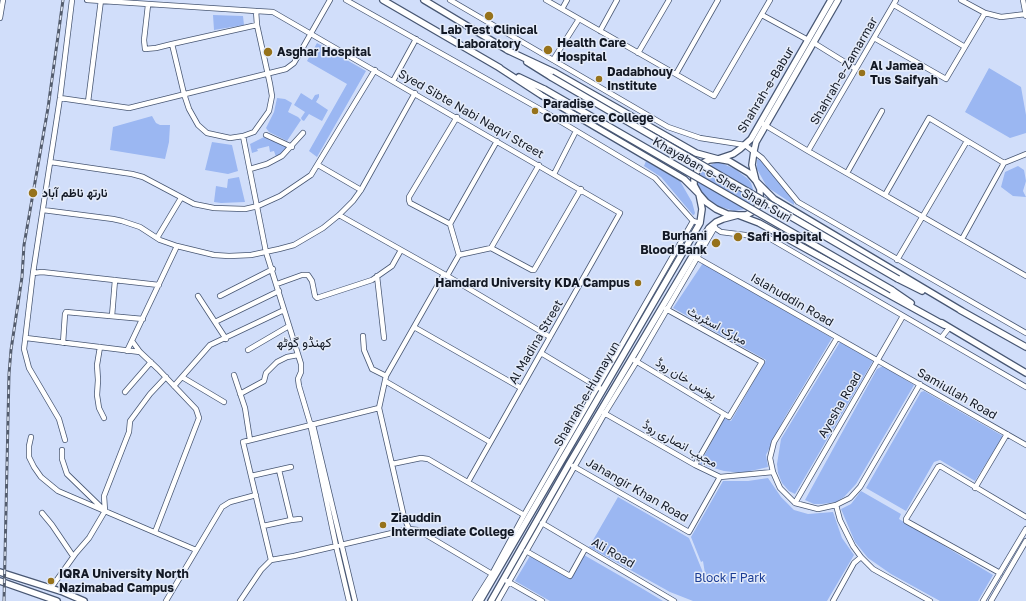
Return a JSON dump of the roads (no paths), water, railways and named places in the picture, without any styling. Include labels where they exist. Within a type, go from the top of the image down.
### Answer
[{"type":"main road","name":"Khayaban-e-Sher Shah Suri","points":[[383,0],[498,67],[544,89],[892,290],[947,327],[1026,373]]},
{"type":"main road","name":"Khayaban-e-Sher Shah Suri","points":[[424,0],[551,77],[898,279],[962,311],[1026,347]]},
{"type":"main road","name":"Shahrah-e-Babur","points":[[756,181],[752,165],[756,142],[808,40],[831,0]]},
{"type":"main road","name":"Shahrah-e-Babur","points":[[718,159],[733,154],[745,145],[764,124],[814,43],[838,0]]},
{"type":"main road","points":[[507,50],[554,72],[696,153],[729,162],[739,167],[749,173],[774,199],[962,311]]},
{"type":"main road","points":[[498,67],[541,95],[684,179],[706,202],[716,209],[727,214],[738,215],[759,223],[947,327]]},
{"type":"main road","points":[[699,194],[694,185],[694,177],[698,169],[703,163],[718,159]]},
{"type":"main road","points":[[700,223],[712,227],[723,219],[752,212],[758,206],[760,198],[760,189],[756,181]]},
{"type":"main road","name":"Shahrah-e-Humayun","points":[[480,601],[600,388],[700,223],[702,209],[699,194]]},
{"type":"main road","name":"Shahrah-e-Humayun","points":[[491,601],[506,580],[712,227]]},
{"type":"main road","points":[[654,301],[665,308]]},
{"type":"main road","points":[[0,572],[51,588],[84,601]]},
{"type":"main road","points":[[0,581],[57,601]]},
{"type":"street","points":[[0,18],[3,0]]},
{"type":"street","points":[[65,440],[59,419],[29,368],[24,349],[33,273],[60,98],[72,0]]},
{"type":"street","name":"Syed Sibte Nabi Naqvi Street","points":[[87,0],[273,12],[581,189],[620,213]]},
{"type":"street","points":[[60,98],[129,108],[268,74],[290,67],[294,63],[330,0]]},
{"type":"street","points":[[346,0],[538,108],[655,178],[693,222],[700,223]]},
{"type":"street","points":[[450,0],[668,127],[700,138],[745,145],[762,158],[798,202],[1026,333]]},
{"type":"street","points":[[546,0],[714,96],[770,0]]},
{"type":"street","points":[[562,9],[567,0]]},
{"type":"street","points":[[600,31],[617,0]]},
{"type":"street","points":[[638,53],[669,0]]},
{"type":"street","points":[[676,74],[718,0]]},
{"type":"street","name":"Shahrah-e-Zamarmar","points":[[808,151],[896,0]]},
{"type":"street","points":[[960,0],[984,13],[1001,17],[1026,15],[1023,0]]},
{"type":"street","points":[[88,102],[101,1]]},
{"type":"street","points":[[148,5],[144,40],[145,48],[156,48],[257,25]]},
{"type":"street","points":[[894,5],[965,47]]},
{"type":"street","points":[[172,44],[184,94],[193,118],[198,125],[207,133],[230,138],[243,136],[254,132],[269,111],[272,96],[257,25],[256,11]]},
{"type":"street","points":[[874,38],[946,79],[984,13]]},
{"type":"street","points":[[762,15],[808,40]]},
{"type":"street","points":[[553,60],[579,19]]},
{"type":"street","points":[[394,81],[416,39]]},
{"type":"street","points":[[814,43],[856,69]]},
{"type":"street","points":[[50,162],[132,174],[143,177],[194,204],[214,208],[245,209],[258,206],[280,196],[311,175],[375,70]]},
{"type":"street","points":[[43,210],[113,218],[140,227],[156,238],[177,246],[214,255],[251,255],[294,245],[323,228],[340,215],[361,190],[415,93]]},
{"type":"street","points":[[847,173],[882,111]]},
{"type":"street","points":[[450,224],[410,203],[409,197],[456,117]]},
{"type":"street","points":[[885,195],[929,118],[1004,163]]},
{"type":"street","points":[[764,124],[808,151],[1026,276]]},
{"type":"street","points":[[554,174],[576,131]]},
{"type":"street","points":[[250,169],[275,161],[292,147],[303,133]]},
{"type":"street","points":[[266,135],[292,147]]},
{"type":"street","points":[[243,136],[266,252],[273,269],[298,355],[301,372],[298,379],[299,386],[311,425],[342,544],[355,601]]},
{"type":"street","points":[[459,255],[450,224],[497,141]]},
{"type":"street","points":[[897,260],[967,141]]},
{"type":"street","points":[[962,239],[1004,163],[1026,154]]},
{"type":"street","points":[[318,165],[361,190]]},
{"type":"street","points":[[491,248],[539,165]]},
{"type":"street","points":[[409,529],[404,517],[379,408],[386,379],[414,327],[459,255],[491,248],[534,270],[581,189]]},
{"type":"street","points":[[156,238],[181,198]]},
{"type":"street","name":"Al Madina Street","points":[[468,482],[620,213]]},
{"type":"street","points":[[340,215],[446,275],[550,337]]},
{"type":"street","points":[[475,601],[492,574],[524,515],[600,388],[693,222]]},
{"type":"street","points":[[712,227],[721,232],[769,238],[1026,387]]},
{"type":"street","points":[[127,351],[177,246]]},
{"type":"street","points":[[277,284],[302,275],[308,275],[312,281],[317,298],[372,280],[392,266],[401,250]]},
{"type":"street","name":"Islahuddin Road","points":[[695,256],[877,360]]},
{"type":"street","points":[[220,296],[273,269]]},
{"type":"street","points":[[33,273],[42,272],[159,285]]},
{"type":"street","points":[[376,276],[384,338]]},
{"type":"street","points":[[112,316],[115,280]]},
{"type":"street","points":[[215,322],[279,291]]},
{"type":"street","points":[[198,296],[226,339]]},
{"type":"street","name":"مبارک اسٹریٹ","points":[[665,308],[762,362],[729,417]]},
{"type":"street","points":[[174,386],[210,345],[226,339],[284,310]]},
{"type":"street","points":[[63,342],[66,312],[143,319]]},
{"type":"street","name":"Ayesha Road","points":[[795,504],[903,316]]},
{"type":"street","points":[[248,350],[289,326]]},
{"type":"street","points":[[414,327],[521,388]]},
{"type":"street","points":[[940,338],[947,327]]},
{"type":"street","points":[[363,336],[364,350],[372,369],[490,442]]},
{"type":"street","points":[[26,338],[140,352]]},
{"type":"street","points":[[837,338],[774,442],[770,458],[773,472],[780,488],[795,504],[818,509],[836,505],[850,498],[860,488],[920,384]]},
{"type":"street","points":[[132,341],[140,352],[196,409],[199,418],[155,532]]},
{"type":"street","points":[[100,347],[97,364],[97,395],[99,408],[104,418]]},
{"type":"street","points":[[541,353],[600,388]]},
{"type":"street","points":[[240,394],[264,381],[266,374],[277,362],[287,357],[298,355]]},
{"type":"street","name":"یونس خان روڈ","points":[[634,360],[729,417]]},
{"type":"street","name":"Samiullah Road","points":[[877,360],[1026,445]]},
{"type":"street","points":[[125,392],[151,362]]},
{"type":"street","points":[[234,375],[245,408],[250,440]]},
{"type":"street","points":[[51,588],[73,556],[89,538],[105,511],[104,496],[129,432],[130,421],[150,394],[166,377]]},
{"type":"street","points":[[182,377],[224,402]]},
{"type":"street","points":[[271,560],[243,442],[379,408]]},
{"type":"street","name":"مجیب انصاری روڈ","points":[[603,412],[695,465],[720,477],[773,472]]},
{"type":"street","points":[[695,465],[724,414]]},
{"type":"street","points":[[311,425],[349,601]]},
{"type":"street","points":[[975,488],[1007,434]]},
{"type":"street","points":[[31,437],[29,457],[41,477],[58,491],[196,550]]},
{"type":"street","points":[[62,450],[62,459],[67,474],[105,511]]},
{"type":"street","points":[[392,464],[425,458],[524,515]]},
{"type":"street","points":[[498,601],[506,580],[526,551],[572,465]]},
{"type":"street","name":"Jahangir Khan Road","points":[[572,465],[689,532],[720,477]]},
{"type":"street","points":[[1000,573],[906,520],[940,466],[1026,518]]},
{"type":"street","points":[[251,476],[290,467]]},
{"type":"street","points":[[280,470],[291,520]]},
{"type":"street","points":[[166,601],[222,507],[230,502],[256,495]]},
{"type":"street","points":[[836,505],[840,520],[853,546],[861,557],[874,569],[930,601]]},
{"type":"street","points":[[42,513],[73,556]]},
{"type":"street","points":[[263,526],[300,519]]},
{"type":"street","name":"Ali Road","points":[[542,523],[674,601]]},
{"type":"street","points":[[240,601],[261,570],[271,560],[409,529],[418,530],[492,574]]},
{"type":"street","points":[[984,601],[1026,529]]},
{"type":"street","points":[[991,601],[1026,541]]},
{"type":"street","points":[[526,551],[570,576],[585,548]]},
{"type":"street","points":[[833,601],[854,563],[861,557]]},
{"type":"street","points":[[506,580],[542,601]]},
{"type":"railway","points":[[4,601],[9,374],[11,350],[22,277],[24,245],[48,108],[63,0]]},
{"type":"place","name":"Lab Test Clinical Laboratory","points":[[489,16]]},
{"type":"place","name":"Health Care Hospital","points":[[548,50]]},
{"type":"place","name":"Asghar Hospital","points":[[268,52]]},
{"type":"place","name":"Al Jamea Tus Saifyah","points":[[862,73]]},
{"type":"place","name":"Dadabhouy Institute","points":[[599,79]]},
{"type":"place","name":"Paradise Commerce College","points":[[535,111]]},
{"type":"place","name":"نارتھ ناظم آباد","points":[[33,193]]},
{"type":"place","name":"Safi Hospital","points":[[738,237]]},
{"type":"place","name":"Burhani Blood Bank","points":[[716,243]]},
{"type":"place","name":"Hamdard University KDA Campus","points":[[638,283]]},
{"type":"place","name":"Ziauddin Intermediate College","points":[[383,525]]},
{"type":"place","name":"IQRA University North Nazimabad Campus","points":[[51,581]]},
{"type":"district","name":"کھنڈو گوٹھ","points":[[304,343]]},
{"type":"park label","name":"Block F Park","points":[[730,578]]}]
